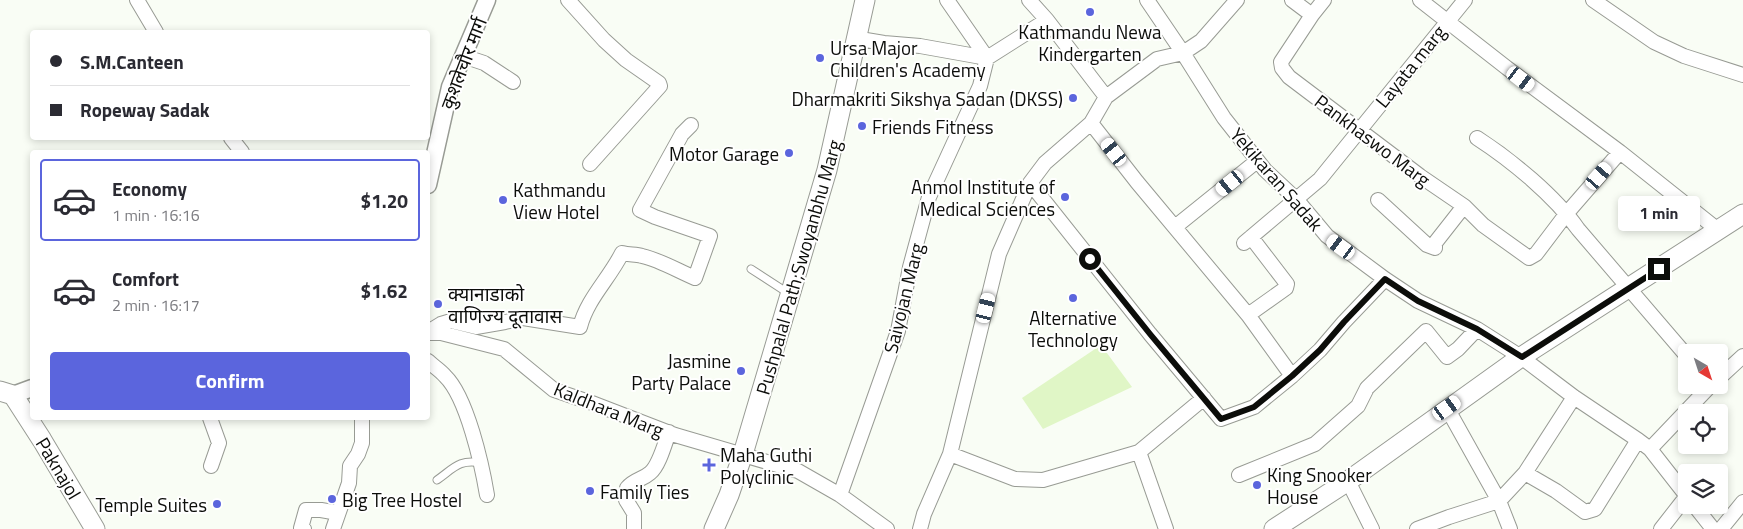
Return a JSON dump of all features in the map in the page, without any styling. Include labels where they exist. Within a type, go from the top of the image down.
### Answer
[{"type":"main road","name":"Pushpalal Path;Swoyanbhu Marg","points":[[716,527],[743,454],[827,170],[865,0]]},
{"type":"main road","points":[[1274,529],[1348,481],[1447,408],[1522,357],[1630,289],[1743,214]]},
{"type":"main road","name":"Paknajol","points":[[6,393],[52,456],[95,529]]},
{"type":"street","points":[[137,0],[155,30]]},
{"type":"street","name":"कुशलेचौर मार्ग","points":[[430,176],[450,87],[488,0]]},
{"type":"street","points":[[568,0],[604,40],[626,60],[659,83],[660,86],[590,164]]},
{"type":"street","points":[[947,0],[987,58]]},
{"type":"street","points":[[1029,0],[1047,20],[1106,97]]},
{"type":"street","name":"Yekikaran Sadak","points":[[1147,0],[1224,118],[1265,170],[1296,198],[1327,236],[1418,301],[1477,329],[1522,357],[1650,449],[1678,486]]},
{"type":"street","points":[[920,529],[924,514],[950,454],[999,254],[1030,183],[1045,162],[1091,123],[1106,97],[1157,59],[1183,53],[1201,41],[1237,0]]},
{"type":"street","points":[[1292,0],[1312,15]]},
{"type":"street","name":"Pankhaswo Marg","points":[[1324,0],[1281,62],[1282,68],[1289,77],[1358,130],[1464,206],[1483,225],[1528,258],[1536,254],[1567,213]]},
{"type":"street","points":[[1420,0],[1620,152],[1718,230]]},
{"type":"street","name":"Layata marg","points":[[1248,315],[1286,288],[1287,284],[1247,240],[1320,179],[1465,0]]},
{"type":"street","points":[[1593,0],[1654,42],[1684,56],[1743,76]]},
{"type":"street","points":[[855,48],[866,40],[920,46],[987,58],[1047,20]]},
{"type":"street","points":[[463,56],[484,63],[513,82]]},
{"type":"street","name":"Saiyojan Marg","points":[[840,495],[898,331],[910,267],[929,197],[980,86],[987,58]]},
{"type":"street","points":[[1091,123],[1248,315],[1292,376]]},
{"type":"street","name":"Kaldhara Marg","points":[[430,332],[441,324],[451,321],[476,327],[523,318],[580,327],[583,314],[603,282],[614,270],[622,254],[650,258],[695,278],[710,236],[640,210],[682,134],[691,125]]},
{"type":"street","points":[[1477,138],[1492,147],[1526,175],[1567,213],[1578,229],[1678,346]]},
{"type":"street","points":[[233,140],[240,150]]},
{"type":"street","points":[[1567,213],[1620,152]]},
{"type":"street","points":[[1175,227],[1257,160]]},
{"type":"street","points":[[1030,183],[1150,334],[1221,419],[1254,407],[1292,376],[1324,346],[1385,279]]},
{"type":"street","points":[[1378,200],[1427,245],[1435,248],[1435,243],[1464,206]]},
{"type":"street","points":[[1239,475],[1316,444],[1358,406],[1366,388],[1426,331],[1447,357],[1458,349],[1477,329]]},
{"type":"street","name":"Kaldhara Marg","points":[[430,333],[441,333],[504,349],[554,390],[592,402],[669,432],[798,471],[840,495],[888,529]]},
{"type":"street","points":[[1728,370],[1743,356]]},
{"type":"street","points":[[430,363],[446,376],[460,397],[481,464],[486,495]]},
{"type":"street","points":[[6,393],[30,388]]},
{"type":"street","points":[[1650,449],[1702,394]]},
{"type":"street","points":[[1417,529],[1499,501],[1525,473],[1574,396]]},
{"type":"street","points":[[950,454],[1016,478],[1043,480],[1139,452],[1204,398]]},
{"type":"street","points":[[1447,408],[1499,501],[1510,529]]},
{"type":"street","points":[[211,420],[219,443],[211,466]]},
{"type":"street","points":[[333,529],[349,483],[350,466],[358,454],[362,443],[362,420]]},
{"type":"street","points":[[634,529],[634,513],[626,500],[626,488],[632,482],[650,473],[654,468],[669,432]]},
{"type":"street","points":[[1525,473],[1556,491],[1585,512],[1590,512],[1595,510],[1638,440]]},
{"type":"street","points":[[1139,452],[1166,529]]},
{"type":"street","points":[[1348,481],[1372,529]]},
{"type":"street","points":[[1722,529],[1743,502]]},
{"type":"street","points":[[1662,529],[1678,507]]},
{"type":"street","points":[[304,529],[301,528],[306,510],[338,513]]},
{"type":"street","points":[[1701,514],[1713,529]]},
{"type":"lane","points":[[750,269],[790,294]]},
{"type":"lane","points":[[437,480],[463,462],[470,461],[481,464]]},
{"type":"green space","points":[[1101,345],[1132,387],[1043,429],[1022,398]]},
{"type":"place","name":"Kathmandu Newa Kindergarten","points":[[1090,12]]},
{"type":"place","name":"Ursa Major Children's Academy","points":[[820,58]]},
{"type":"place","name":"Dharmakriti Sikshya Sadan (DKSS)","points":[[1073,98]]},
{"type":"place","name":"Friends Fitness","points":[[862,126]]},
{"type":"place","name":"Motor Garage","points":[[789,153]]},
{"type":"place","name":"Anmol Institute of Medical Sciences","points":[[1065,197]]},
{"type":"place","name":"Kathmandu View Hotel","points":[[503,200]]},
{"type":"place","name":"Alternative Technology","points":[[1073,298]]},
{"type":"place","name":"क्यानाडाको वाणिज्य दूतावास","points":[[438,304]]},
{"type":"place","name":"Jasmine Party Palace","points":[[741,371]]},
{"type":"place","name":"Maha Guthi Polyclinic","points":[[709,465]]},
{"type":"place","name":"King Snooker House","points":[[1257,485]]},
{"type":"place","name":"Family Ties","points":[[590,491]]},
{"type":"place","name":"Big Tree Hostel","points":[[332,499]]},
{"type":"place","name":"Temple Suites","points":[[217,504]]},
{"type":"route","points":[[1090,259],[1221,419],[1254,407],[1292,376],[1328,342],[1344,322],[1385,279],[1418,301],[1477,329],[1522,357],[1659,269]]}]
